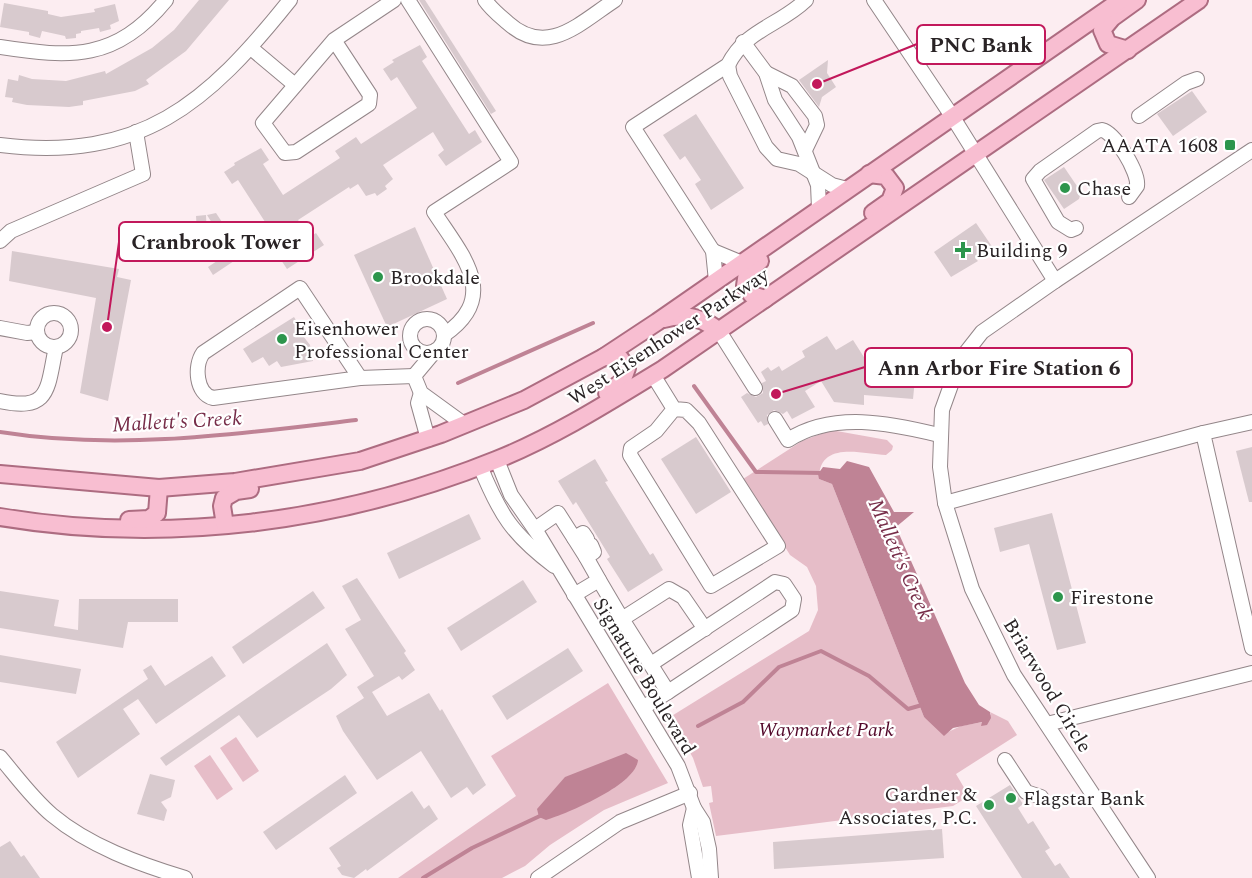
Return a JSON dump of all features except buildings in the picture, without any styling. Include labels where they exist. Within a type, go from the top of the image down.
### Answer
[{"type":"main road","name":"West Eisenhower Parkway","points":[[0,474],[159,488],[235,482],[360,460],[465,425],[524,400],[604,357],[1121,0]]},
{"type":"main road","points":[[1128,50],[1108,44],[1102,30],[1112,18],[1137,0]]},
{"type":"main road","points":[[1175,17],[1185,0]]},
{"type":"main road","name":"West Eisenhower Parkway","points":[[4,518],[129,530],[225,525],[312,513],[363,503],[504,457],[588,414],[653,375],[977,155],[1199,0]]},
{"type":"main road","points":[[781,289],[802,261],[890,201],[895,188],[892,180],[886,176],[869,174]]},
{"type":"main road","points":[[765,299],[752,295],[745,286],[747,272],[835,210],[847,189]]},
{"type":"main road","points":[[657,322],[675,316],[687,316],[711,324],[719,331]]},
{"type":"main road","points":[[504,457],[527,435],[586,405],[622,382],[626,376],[625,362],[615,356],[604,357]]},
{"type":"main road","points":[[225,525],[223,500],[230,494],[329,476],[360,460]]},
{"type":"main road","points":[[4,518],[32,514],[136,521],[150,519],[157,513],[159,488]]},
{"type":"street","points":[[0,47],[51,55],[90,51],[111,45],[143,25],[166,0]]},
{"type":"street","points":[[0,145],[25,148],[73,148],[136,132],[176,113],[204,94],[251,48],[290,0]]},
{"type":"street","points":[[334,40],[371,99],[365,108],[291,154],[280,148],[263,123],[334,40],[394,0]]},
{"type":"street","points":[[408,0],[511,162],[434,212],[466,261],[474,283],[469,312],[444,334]]},
{"type":"street","points":[[485,0],[520,34],[541,40],[559,36],[615,0]]},
{"type":"street","points":[[716,281],[713,251],[633,127],[728,65],[743,42],[796,10],[807,0]]},
{"type":"street","points":[[874,0],[977,155],[1054,281]]},
{"type":"street","points":[[743,42],[766,73],[775,100],[805,150],[818,185],[819,208]]},
{"type":"street","points":[[251,48],[295,85]]},
{"type":"street","points":[[728,65],[730,76],[766,147],[777,159],[799,164],[832,185],[847,189]]},
{"type":"street","points":[[766,73],[792,86],[814,116],[817,125],[805,150]]},
{"type":"street","points":[[1139,116],[1186,82],[1197,79]]},
{"type":"street","points":[[1076,228],[1071,230],[1058,222],[1033,179],[1040,171],[1097,131],[1102,130],[1110,134],[1135,170],[1137,186],[1129,197]]},
{"type":"street","points":[[0,241],[11,231],[143,174],[136,132]]},
{"type":"street","name":"Briarwood Circle","points":[[1148,878],[1014,675],[972,589],[945,503],[939,435],[942,410],[960,360],[973,341],[1054,281],[1252,150]]},
{"type":"street","points":[[713,251],[742,263]]},
{"type":"street","points":[[360,378],[300,288],[208,348],[199,362],[201,390],[213,398],[360,378],[414,376],[435,351],[443,341],[444,334],[438,323],[432,320],[419,321],[414,325],[410,338],[412,344],[422,352],[435,351]]},
{"type":"street","points":[[52,312],[65,315],[71,327],[71,334],[63,345],[56,347],[43,344],[37,332],[40,319],[52,312]]},
{"type":"street","points":[[0,328],[27,333],[37,332]]},
{"type":"street","points":[[719,331],[755,388]]},
{"type":"street","points":[[0,401],[26,405],[38,399],[46,389],[56,347]]},
{"type":"street","points":[[653,375],[674,409]]},
{"type":"street","points":[[414,376],[421,393],[465,425]]},
{"type":"street","points":[[421,393],[418,403],[428,439]]},
{"type":"street","points":[[674,409],[686,410],[699,423],[778,546],[711,586],[630,455],[631,448],[656,431],[674,409]]},
{"type":"street","points":[[775,419],[788,440],[809,429],[835,422],[939,435]]},
{"type":"street","points":[[945,503],[1203,433],[1252,422]]},
{"type":"street","points":[[1203,433],[1252,648]]},
{"type":"street","name":"Signature Boulevard","points":[[504,457],[511,495],[535,530],[678,766],[694,808],[703,822],[709,849],[711,878]]},
{"type":"street","name":"Signature Boulevard","points":[[480,466],[502,516],[525,543],[556,567]]},
{"type":"street","points":[[535,530],[558,513],[585,545],[599,580],[668,692]]},
{"type":"street","points":[[574,595],[599,580]]},
{"type":"street","points":[[644,707],[792,610],[794,599],[784,584],[775,582],[651,664]]},
{"type":"street","points":[[622,618],[669,589],[683,597],[705,629]]},
{"type":"street","points":[[1047,724],[1252,673]]},
{"type":"street","points":[[0,757],[32,796],[72,829],[106,849],[185,878]]},
{"type":"street","points":[[1005,760],[1026,792],[1041,797]]},
{"type":"street","points":[[538,878],[620,822],[690,793]]},
{"type":"street","name":"Signature Boulevard","points":[[694,808],[690,825],[699,878]]},
{"type":"green space","name":"Waymarket Park","points":[[831,430],[887,440],[893,446],[886,455],[854,452],[834,454],[826,459],[821,467],[819,479],[832,484],[924,717],[948,732],[961,726],[983,722],[982,725],[991,714],[990,712],[1008,721],[1017,735],[956,774],[969,796],[953,806],[716,836],[709,803],[713,802],[711,786],[703,787],[693,758],[670,717],[809,631],[818,610],[816,586],[807,567],[790,555],[743,479],[802,441]]},
{"type":"green space","points":[[608,683],[668,783],[604,810],[550,845],[525,866],[502,878],[398,878],[516,796],[491,756]]},
{"type":"green space","points":[[236,737],[259,771],[243,782],[220,748]]},
{"type":"green space","points":[[210,755],[233,789],[217,800],[194,766]]},
{"type":"water","points":[[847,461],[869,467],[894,512],[914,512],[896,527],[965,683],[979,705],[990,712],[991,718],[987,725],[981,726],[982,722],[953,728],[944,736],[924,717],[832,484],[819,479],[818,474],[823,467],[840,469]]},
{"type":"water","points":[[626,753],[638,760],[626,779],[614,788],[584,805],[546,820],[539,817],[537,809],[565,777]]},
{"type":"waterway","name":"Mallett's Creek","points":[[458,383],[593,323]]},
{"type":"waterway","name":"Mallett's Creek","points":[[694,386],[756,472],[823,473]]},
{"type":"waterway","name":"Mallett's Creek","points":[[0,432],[45,438],[134,440],[223,435],[356,420]]},
{"type":"waterway","points":[[698,726],[743,702],[779,667],[821,651],[869,676],[908,709],[922,705]]},
{"type":"waterway","points":[[423,878],[472,848],[542,815]]},
{"type":"place","name":"PNC Bank","points":[[817,84]]},
{"type":"place","name":"AAATA 1608","points":[[1230,145]]},
{"type":"place","name":"Chase","points":[[1065,188]]},
{"type":"place","name":"Building 9","points":[[963,250]]},
{"type":"place","name":"Brookdale","points":[[378,277]]},
{"type":"place","name":"Cranbrook Tower","points":[[107,327]]},
{"type":"place","name":"Eisenhower Professional Center","points":[[282,339]]},
{"type":"place","name":"Ann Arbor Fire Station 6","points":[[776,394]]},
{"type":"place","name":"Firestone","points":[[1058,597]]},
{"type":"place","name":"Flagstar Bank","points":[[1011,798]]},
{"type":"place","name":"Gardner & Associates, P.C.","points":[[989,805]]}]
